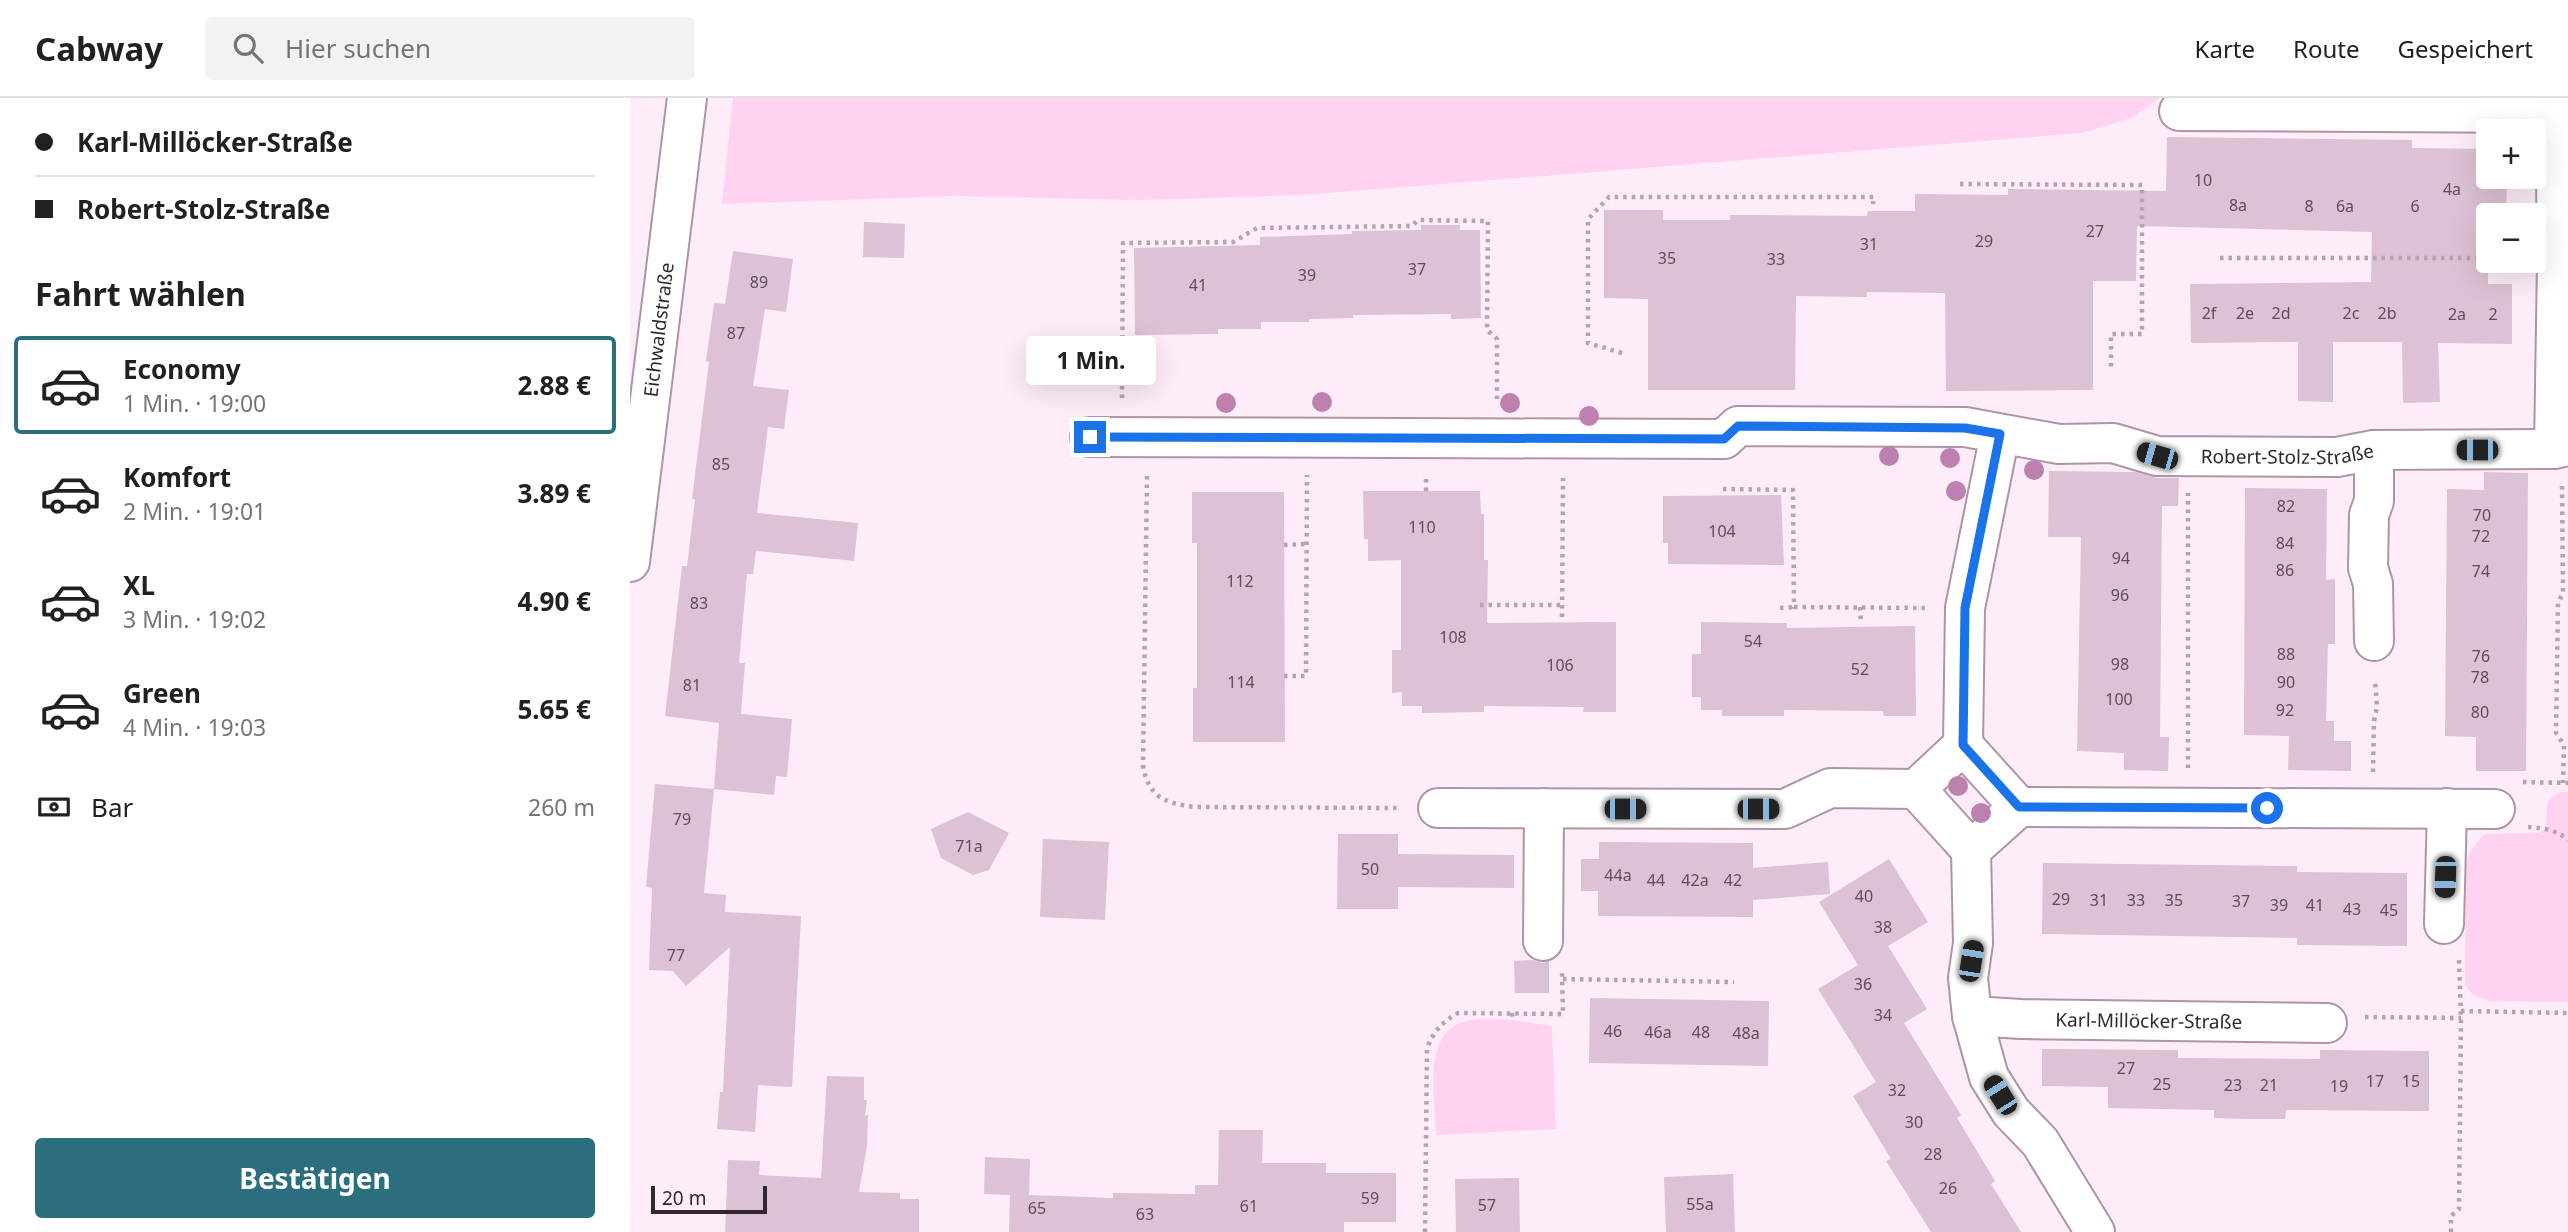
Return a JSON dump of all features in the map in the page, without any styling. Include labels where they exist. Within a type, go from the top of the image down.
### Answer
[{"type":"street","name":"Eichwaldstraße","points":[[630,562],[687,98]]},
{"type":"street","points":[[2179,111],[2555,105],[2561,447]]},
{"type":"street","name":"Robert-Stolz-Straße","points":[[1120,437],[1724,439],[1738,426],[1965,428],[2059,444],[2113,443],[2157,456],[2337,457],[2374,450],[2561,447]]},
{"type":"street","points":[[2000,434],[1965,608],[1963,745],[2019,807]]},
{"type":"street","points":[[2374,450],[2374,501],[2369,514],[2368,568],[2372,584],[2374,641]]},
{"type":"street","points":[[1438,808],[1785,809],[1830,788],[1916,789],[1963,745]]},
{"type":"street","points":[[1916,789],[1971,850],[1973,943],[1968,978],[1972,1016],[1989,1077],[2011,1112],[2040,1142],[2095,1232]]},
{"type":"street","points":[[1971,850],[2019,807],[2495,809]]},
{"type":"street","points":[[1543,941],[1544,808]]},
{"type":"street","points":[[2444,924],[2448,808]]},
{"type":"street","name":"Karl-Millöcker-Straße","points":[[1972,1016],[2327,1023]]},
{"type":"path","points":[[1960,184],[2142,185],[2142,334],[2110,334],[2111,368]]},
{"type":"path","points":[[1622,353],[1588,343],[1588,219],[1609,197],[1874,197],[1873,204]]},
{"type":"path","points":[[1438,808],[1194,807],[1169,804],[1153,791],[1145,780],[1120,437],[1123,243],[1233,242],[1257,228],[1412,226],[1418,220],[1488,221],[1487,330],[1497,339],[1498,438]]},
{"type":"path","points":[[2220,258],[2476,258]]},
{"type":"path","points":[[1284,677],[1306,676],[1307,437]]},
{"type":"path","points":[[1562,617],[1563,438]]},
{"type":"path","points":[[2561,447],[2563,593],[2558,603],[2556,733],[2564,745],[2563,783]]},
{"type":"path","points":[[2188,456],[2188,807]]},
{"type":"path","points":[[1723,489],[1793,490],[1794,607]]},
{"type":"path","points":[[1284,545],[1306,544]]},
{"type":"path","points":[[1480,605],[1562,605]]},
{"type":"path","points":[[1860,607],[1861,621]]},
{"type":"path","points":[[1780,608],[1965,608]]},
{"type":"path","points":[[2374,641],[2377,707],[2374,721],[2374,808]]},
{"type":"path","points":[[2444,924],[2458,937],[2461,1014],[2459,1209],[2451,1216],[2451,1232]]},
{"type":"path","points":[[1425,1232],[1427,1048],[1433,1033],[1444,1021],[1458,1013],[1563,1014],[1562,946],[1543,941]]},
{"type":"path","points":[[1563,979],[1734,982]]},
{"type":"path","points":[[1512,1013],[1513,1020]]},
{"type":"path","points":[[2327,1023],[2340,1017],[2568,1013]]},
{"type":"shaded area","points":[[733,98],[2160,98],[2132,118],[2081,133],[1303,195],[1141,200],[955,196],[722,204]]},
{"type":"shaded area","points":[[2568,792],[2568,1002],[2489,1001],[2471,993],[2465,983],[2466,863],[2485,834],[2539,833],[2544,830],[2548,803],[2554,795]]},
{"type":"shaded area","points":[[1471,1020],[1513,1020],[1552,1026],[1556,1129],[1436,1135],[1433,1090],[1435,1057],[1447,1032],[1458,1024]]},
{"type":"building","points":[[2167,137],[2412,140],[2412,148],[2476,149],[2476,189],[2507,189],[2506,203],[2476,203],[2476,273],[2488,273],[2488,284],[2512,284],[2512,344],[2438,343],[2440,402],[2403,403],[2402,342],[2333,342],[2333,402],[2298,401],[2298,342],[2191,343],[2190,284],[2371,282],[2372,232],[2137,226],[2136,281],[2093,281],[2093,390],[1946,391],[1945,293],[1867,292],[1867,297],[1796,296],[1795,390],[1648,390],[1648,299],[1604,298],[1604,210],[1663,210],[1663,220],[1730,220],[1730,215],[1867,216],[1868,211],[1915,211],[1915,194],[2008,195],[2008,189],[2166,191]]},
{"type":"building","points":[[864,222],[905,224],[904,258],[863,257]]},
{"type":"building","points":[[1421,225],[1460,225],[1460,230],[1480,230],[1481,318],[1451,319],[1451,314],[1353,315],[1353,318],[1309,319],[1309,322],[1261,322],[1261,329],[1218,329],[1218,334],[1135,335],[1134,248],[1260,245],[1260,237],[1421,230]]},
{"type":"building","points":[[733,251],[793,259],[786,312],[765,309],[753,386],[789,390],[784,429],[768,427],[757,513],[858,523],[854,561],[756,551],[753,574],[747,574],[739,663],[745,663],[741,714],[792,719],[787,777],[776,776],[774,795],[714,789],[719,723],[665,716],[682,566],[687,566],[695,499],[692,499],[714,303],[725,304]]},
{"type":"building","points":[[2049,471],[2136,472],[2157,478],[2179,478],[2178,506],[2162,506],[2160,737],[2169,737],[2168,771],[2124,770],[2124,753],[2077,751],[2081,537],[2048,537]]},
{"type":"building","points":[[2484,472],[2528,473],[2526,771],[2476,771],[2476,737],[2445,736],[2447,489],[2484,490]]},
{"type":"building","points":[[2245,488],[2327,489],[2326,580],[2335,579],[2335,644],[2328,644],[2326,721],[2334,721],[2334,741],[2351,741],[2351,771],[2288,770],[2289,736],[2244,735]]},
{"type":"building","points":[[1363,491],[1480,491],[1481,514],[1484,514],[1484,560],[1488,560],[1487,623],[1616,622],[1616,712],[1583,712],[1584,707],[1484,706],[1484,712],[1422,713],[1422,706],[1402,706],[1402,692],[1392,693],[1392,650],[1401,650],[1401,560],[1368,561],[1368,539],[1364,539]]},
{"type":"building","points":[[1192,492],[1284,492],[1285,742],[1193,742],[1193,688],[1197,688],[1197,543],[1192,543]]},
{"type":"building","points":[[1781,495],[1784,565],[1668,564],[1668,543],[1663,543],[1663,496]]},
{"type":"building","points":[[1701,622],[1787,623],[1787,628],[1915,626],[1916,716],[1884,716],[1883,711],[1784,710],[1784,716],[1722,716],[1722,710],[1701,710],[1701,697],[1692,697],[1692,654],[1701,654]]},
{"type":"building","points":[[655,784],[714,789],[704,893],[726,895],[725,912],[801,916],[792,1087],[758,1085],[755,1132],[717,1129],[720,1092],[723,1092],[730,947],[686,986],[673,971],[649,970],[652,888],[646,887]]},
{"type":"building","points":[[968,812],[1009,833],[989,870],[973,875],[941,858],[931,829]]},
{"type":"building","points":[[1338,834],[1398,834],[1398,854],[1514,855],[1514,888],[1398,887],[1398,909],[1337,909]]},
{"type":"building","points":[[1043,839],[1109,842],[1105,920],[1040,917]]},
{"type":"building","points":[[1599,842],[1753,843],[1753,868],[1828,862],[1830,894],[1753,900],[1753,917],[1598,916],[1598,891],[1581,891],[1581,859],[1599,859]]},
{"type":"building","points":[[1889,859],[1928,922],[1888,946],[1927,1009],[1904,1023],[1961,1115],[1957,1118],[1995,1181],[1991,1184],[2021,1232],[1931,1232],[1886,1161],[1891,1159],[1853,1096],[1876,1082],[1818,989],[1858,965],[1819,902]]},
{"type":"building","points":[[2043,863],[2297,866],[2297,872],[2407,873],[2407,946],[2297,945],[2297,938],[2042,934]]},
{"type":"building","points":[[1533,960],[1542,963],[1549,961],[1549,993],[1515,993],[1514,961]]},
{"type":"building","points":[[1590,998],[1769,1001],[1768,1066],[1589,1063]]},
{"type":"building","points":[[2042,1049],[2178,1050],[2178,1058],[2320,1059],[2320,1050],[2429,1051],[2429,1111],[2286,1110],[2285,1119],[2251,1119],[2214,1118],[2214,1110],[2108,1108],[2108,1087],[2042,1086]]},
{"type":"building","points":[[827,1076],[864,1077],[864,1100],[867,1100],[865,1116],[868,1115],[867,1146],[859,1192],[900,1193],[900,1199],[919,1199],[919,1232],[725,1232],[728,1160],[760,1161],[759,1175],[821,1178]]},
{"type":"building","points":[[1219,1130],[1263,1130],[1262,1163],[1326,1163],[1326,1173],[1396,1173],[1396,1222],[1344,1222],[1344,1232],[1009,1232],[1010,1195],[984,1194],[985,1157],[1030,1159],[1029,1195],[1113,1198],[1113,1193],[1195,1194],[1195,1185],[1218,1185]]},
{"type":"building","points":[[1733,1174],[1735,1232],[1666,1232],[1664,1177]]},
{"type":"building","points":[[1519,1178],[1520,1232],[1456,1232],[1455,1179]]},
{"type":"route","points":[[1090,437],[1724,439],[1738,426],[1965,428],[2000,434],[1965,608],[1963,745],[2019,807],[2267,808]]}]
